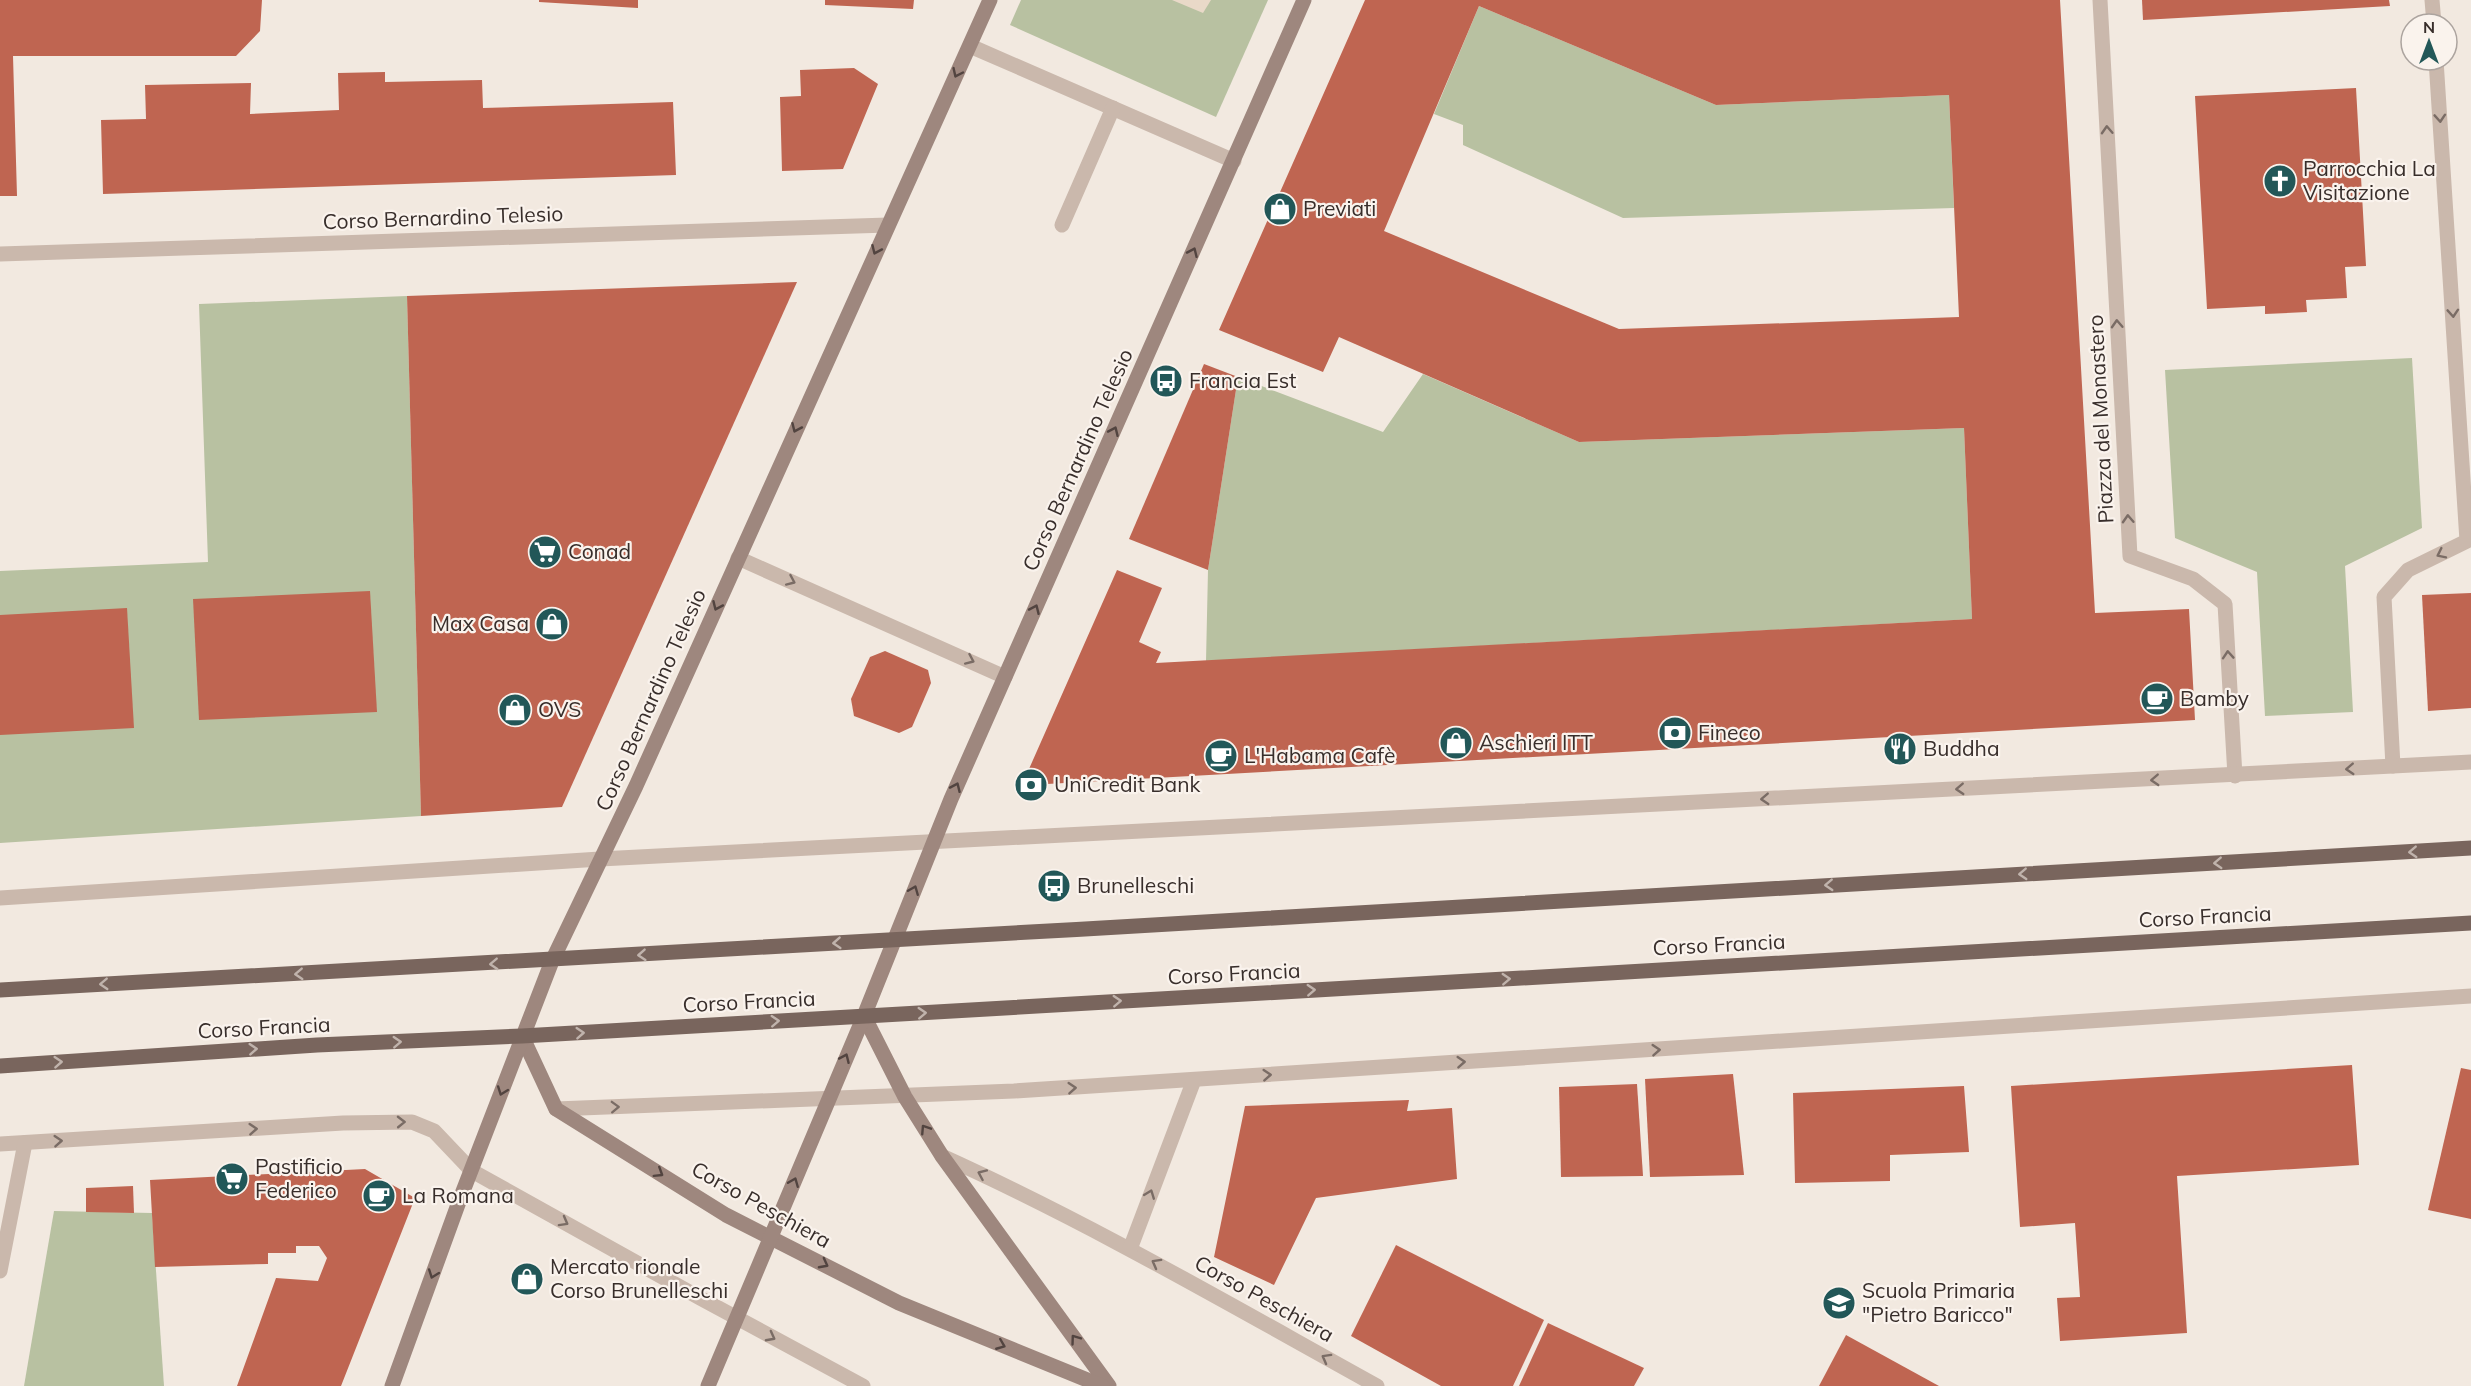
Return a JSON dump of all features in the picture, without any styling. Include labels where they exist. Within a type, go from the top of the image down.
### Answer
[{"type":"main road","points":[[0,990],[552,961],[2471,848]]},
{"type":"main road","name":"Corso Francia","points":[[0,1066],[317,1045],[522,1036],[2471,923]]},
{"type":"street","name":"Corso Bernardino Telesio","points":[[552,961],[641,776],[990,0]]},
{"type":"street","name":"Corso Bernardino Telesio","points":[[895,939],[934,841],[1005,677],[1304,0]]},
{"type":"street","name":"Piazza del Monastero","points":[[2100,0],[2130,556],[2193,579],[2224,603],[2235,776]]},
{"type":"street","points":[[970,46],[1234,161]]},
{"type":"street","points":[[2393,766],[2384,597],[2408,570],[2467,542],[2437,72]]},
{"type":"street","points":[[1062,225],[1113,108]]},
{"type":"street","name":"Corso Bernardino Telesio","points":[[0,254],[888,225]]},
{"type":"street","points":[[738,558],[1005,677]]},
{"type":"street","points":[[0,898],[600,859],[2471,762]]},
{"type":"street","points":[[708,1386],[895,939]]},
{"type":"street","points":[[392,1386],[552,961]]},
{"type":"street","points":[[522,1036],[556,1109],[905,1097],[1194,1080],[2471,996]]},
{"type":"street","points":[[864,1016],[905,1097],[942,1156],[1109,1386]]},
{"type":"street","points":[[1130,1249],[1194,1080]]},
{"type":"street","name":"Corso Peschiera","points":[[556,1109],[726,1215],[772,1236],[899,1303],[1102,1386]]},
{"type":"street","points":[[0,1144],[343,1123],[412,1122],[434,1131],[472,1171],[863,1386]]},
{"type":"street","points":[[0,1271],[24,1143]]},
{"type":"street","name":"Corso Peschiera","points":[[942,1156],[992,1178],[1130,1249],[1377,1386]]},
{"type":"green space","points":[[1021,0],[1268,0],[1216,117],[1010,25]]},
{"type":"green space","points":[[1479,6],[1716,105],[1949,95],[1954,208],[1623,218],[1463,145],[1463,125],[1434,114]]},
{"type":"green space","points":[[407,296],[421,816],[0,843],[0,571],[208,562],[199,304]]},
{"type":"green space","points":[[2412,358],[2422,528],[2345,566],[2353,712],[2265,716],[2257,572],[2175,538],[2165,370]]},
{"type":"green space","points":[[1423,374],[1579,442],[1964,428],[1972,619],[1206,661],[1208,570],[1238,377],[1383,432]]},
{"type":"green space","points":[[54,1211],[152,1213],[164,1386],[24,1386]]},
{"type":"shaded area","points":[[1172,0],[1211,0],[1203,13]]},
{"type":"building","points":[[0,0],[262,0],[260,31],[236,56],[13,56],[17,196],[0,196]]},
{"type":"building","points":[[539,0],[638,0],[638,8],[539,2]]},
{"type":"building","points":[[825,0],[914,0],[913,9],[825,5]]},
{"type":"building","points":[[1365,0],[2060,0],[2095,613],[2189,609],[2195,720],[1029,785],[1025,778],[1117,570],[1162,588],[1139,642],[1161,652],[1156,663],[1972,619],[1964,428],[1579,442],[1339,337],[1323,372],[1219,330]],"holes":[[[1479,6],[1716,105],[1949,95],[1959,317],[1619,329],[1384,231]]]},
{"type":"building","points":[[2142,0],[2389,0],[2390,6],[2143,20]]},
{"type":"building","points":[[854,68],[878,84],[843,169],[782,171],[780,97],[801,96],[800,70]]},
{"type":"building","points":[[385,72],[385,82],[482,80],[483,108],[673,102],[676,175],[103,194],[101,120],[146,119],[145,85],[251,83],[250,114],[339,110],[338,73]]},
{"type":"building","name":"Parrocchia La Visitazione","points":[[2356,88],[2366,266],[2345,267],[2347,298],[2306,300],[2307,312],[2265,314],[2265,306],[2207,309],[2195,96]]},
{"type":"building","name":"Conad","points":[[797,282],[562,807],[421,816],[407,296]]},
{"type":"building","points":[[1204,364],[1238,377],[1208,570],[1129,539]]},
{"type":"building","points":[[370,591],[377,712],[199,720],[193,599]]},
{"type":"building","points":[[2471,593],[2471,708],[2428,711],[2422,595]]},
{"type":"building","points":[[127,608],[134,728],[0,735],[0,615]]},
{"type":"building","points":[[885,651],[928,670],[931,683],[912,727],[899,733],[854,716],[851,699],[870,657]]},
{"type":"building","points":[[2352,1065],[2359,1165],[2177,1176],[2187,1333],[2060,1341],[2057,1298],[2080,1297],[2075,1223],[2020,1227],[2011,1086]]},
{"type":"building","points":[[2461,1068],[2471,1070],[2471,1219],[2428,1210]]},
{"type":"building","points":[[1733,1074],[1744,1175],[1650,1177],[1645,1079]]},
{"type":"building","points":[[1637,1084],[1643,1176],[1561,1177],[1559,1087]]},
{"type":"building","points":[[1964,1086],[1969,1152],[1890,1155],[1890,1181],[1795,1183],[1793,1093]]},
{"type":"building","points":[[1409,1100],[1407,1111],[1452,1108],[1457,1179],[1316,1198],[1274,1285],[1214,1257],[1245,1106]]},
{"type":"building","points":[[365,1169],[415,1198],[341,1386],[237,1386],[276,1278],[318,1281],[327,1258],[319,1246],[296,1246],[296,1253],[268,1253],[268,1264],[155,1267],[150,1180]]},
{"type":"building","points":[[133,1186],[134,1213],[86,1212],[86,1188]]},
{"type":"building","points":[[1396,1245],[1544,1320],[1513,1386],[1441,1386],[1351,1336]]},
{"type":"building","points":[[1548,1323],[1644,1368],[1634,1386],[1519,1386]]},
{"type":"building","points":[[1846,1335],[1939,1386],[1819,1386]]},
{"type":"place","name":"Parrocchia La Visitazione","points":[[2280,181]]},
{"type":"place","name":"Previati","points":[[1280,209]]},
{"type":"place","name":"Francia Est","points":[[1166,381]]},
{"type":"place","name":"Conad","points":[[545,552]]},
{"type":"place","name":"Max Casa","points":[[552,624]]},
{"type":"place","name":"Bamby","points":[[2157,699]]},
{"type":"place","name":"OVS","points":[[515,710]]},
{"type":"place","name":"Fineco","points":[[1675,733]]},
{"type":"place","name":"Aschieri ITT","points":[[1456,743]]},
{"type":"place","name":"Buddha","points":[[1900,749]]},
{"type":"place","name":"L'Habama Cafè","points":[[1221,756]]},
{"type":"place","name":"UniCredit Bank","points":[[1031,785]]},
{"type":"place","name":"Brunelleschi","points":[[1054,886]]},
{"type":"place","name":"Pastificio Federico","points":[[232,1179]]},
{"type":"place","name":"La Romana","points":[[379,1196]]},
{"type":"place","name":"Mercato rionale Corso Brunelleschi","points":[[527,1279]]},
{"type":"place","name":"Scuola Primaria \"Pietro Baricco\"","points":[[1839,1303]]}]
